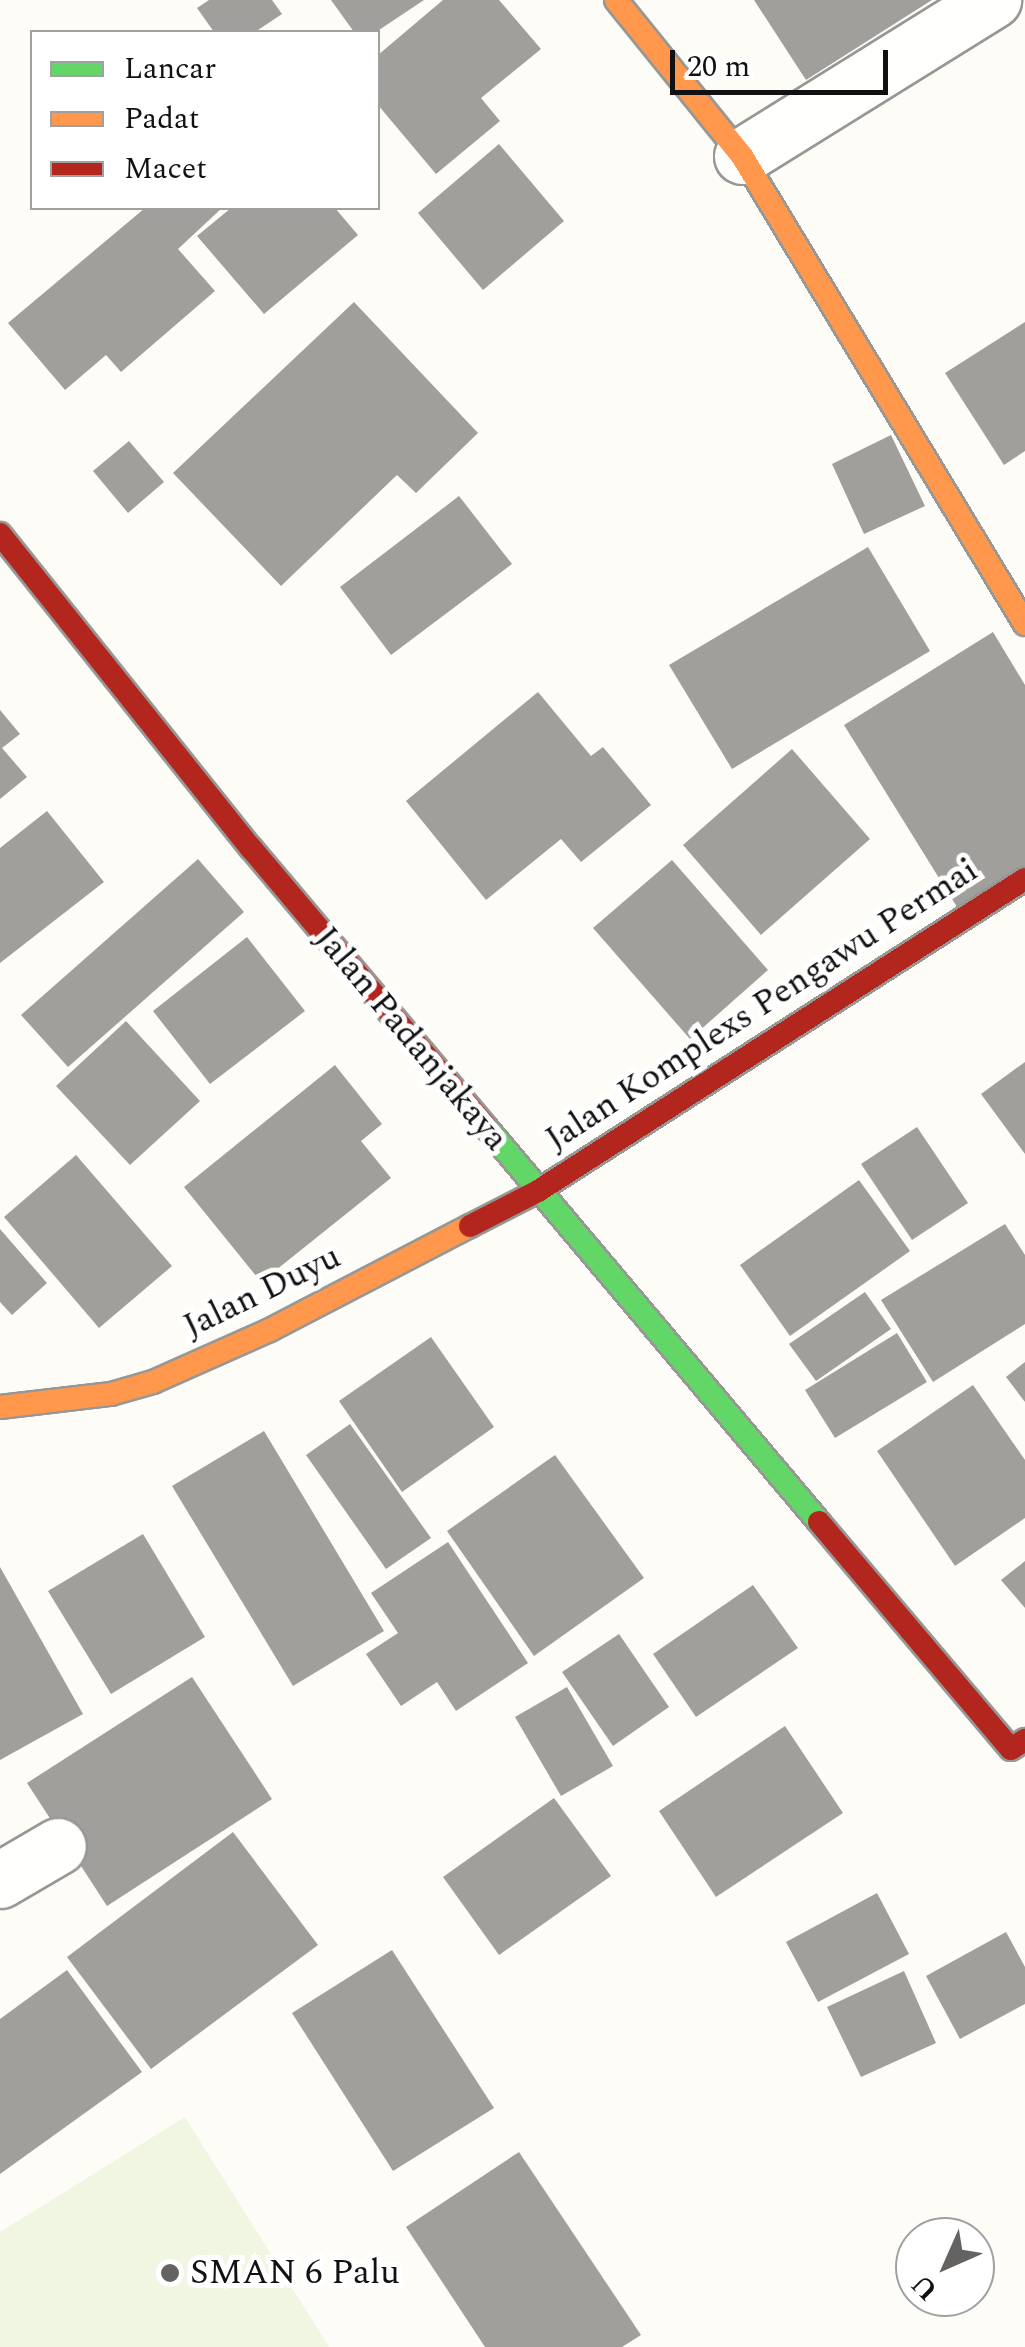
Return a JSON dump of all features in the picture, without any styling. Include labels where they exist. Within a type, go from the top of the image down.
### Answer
[{"type":"street","points":[[616,0],[742,156],[1025,624]]},
{"type":"street","points":[[742,156],[993,0]]},
{"type":"street","name":"Jalan Padanjakaya","points":[[0,534],[264,863],[538,1190],[1020,1751]]},
{"type":"street","name":"Jalan Komplexs Pengawu Permai","points":[[538,1190],[1025,878]]},
{"type":"street","name":"Jalan Duyu","points":[[0,1407],[111,1394],[187,1368],[538,1190]]},
{"type":"street","points":[[0,1880],[58,1846]]},
{"type":"green space","name":"SMAN 6 Palu","points":[[185,2117],[329,2347],[0,2347],[0,2232]]},
{"type":"building","points":[[209,0],[272,0],[282,14],[258,30],[213,30],[197,8]]},
{"type":"building","points":[[331,0],[424,0],[379,30],[353,30]]},
{"type":"building","points":[[443,0],[499,0],[541,49],[481,98],[500,121],[436,174],[380,107],[380,53]]},
{"type":"building","points":[[754,0],[932,0],[806,80]]},
{"type":"building","points":[[499,144],[564,221],[483,290],[418,213]]},
{"type":"building","points":[[143,210],[220,210],[178,249],[215,291],[121,372],[106,355],[65,390],[8,323]]},
{"type":"building","points":[[229,210],[337,210],[358,235],[264,314],[197,236]]},
{"type":"building","points":[[354,302],[478,433],[416,493],[397,475],[281,586],[173,473]]},
{"type":"building","points":[[1025,322],[1025,451],[1004,465],[945,373]]},
{"type":"building","points":[[891,435],[925,506],[864,534],[832,464]]},
{"type":"building","points":[[129,441],[164,482],[128,513],[93,471]]},
{"type":"building","points":[[459,496],[512,564],[391,655],[340,587]]},
{"type":"building","points":[[868,547],[930,651],[732,769],[669,665]]},
{"type":"building","points":[[993,632],[1025,685],[1025,866],[957,907],[844,725]]},
{"type":"building","points":[[538,692],[591,756],[603,747],[651,805],[581,862],[561,839],[486,900],[406,801]]},
{"type":"building","points":[[0,710],[20,734],[2,748],[27,777],[0,799]]},
{"type":"building","points":[[792,749],[870,839],[761,935],[683,845]]},
{"type":"building","points":[[47,811],[104,882],[0,963],[0,848]]},
{"type":"building","points":[[198,859],[244,912],[68,1067],[21,1015]]},
{"type":"building","points":[[672,860],[768,970],[690,1039],[593,928]]},
{"type":"building","points":[[247,937],[305,1011],[210,1084],[153,1011]]},
{"type":"building","points":[[126,1021],[200,1101],[130,1165],[56,1086]]},
{"type":"building","points":[[1025,1062],[1025,1154],[981,1094]]},
{"type":"building","points":[[335,1065],[382,1124],[361,1141],[391,1178],[261,1282],[184,1187]]},
{"type":"building","points":[[917,1127],[968,1203],[912,1240],[861,1164]]},
{"type":"building","points":[[76,1155],[172,1266],[99,1328],[4,1217]]},
{"type":"building","points":[[859,1180],[910,1251],[790,1336],[740,1265]]},
{"type":"building","points":[[1005,1224],[1025,1255],[1025,1324],[933,1382],[881,1300]]},
{"type":"building","points":[[0,1229],[47,1283],[12,1315],[0,1302]]},
{"type":"building","points":[[865,1292],[891,1329],[816,1381],[789,1344]]},
{"type":"building","points":[[897,1333],[927,1382],[835,1438],[805,1390]]},
{"type":"building","points":[[431,1337],[494,1427],[402,1492],[339,1401]]},
{"type":"building","points":[[1025,1362],[1025,1402],[1006,1377]]},
{"type":"building","points":[[973,1385],[1025,1460],[1025,1518],[955,1566],[877,1451]]},
{"type":"building","points":[[350,1424],[431,1538],[386,1569],[306,1455]]},
{"type":"building","points":[[264,1431],[384,1631],[293,1686],[172,1486]]},
{"type":"building","points":[[555,1455],[644,1578],[534,1656],[447,1531]]},
{"type":"building","points":[[143,1534],[205,1637],[111,1694],[48,1591]]},
{"type":"building","points":[[448,1542],[528,1663],[456,1711],[437,1682],[401,1706],[366,1654],[398,1633],[371,1593]]},
{"type":"building","points":[[1025,1561],[1025,1608],[1001,1580]]},
{"type":"building","points":[[0,1567],[83,1714],[0,1760]]},
{"type":"building","points":[[753,1585],[798,1648],[696,1717],[653,1654]]},
{"type":"building","points":[[619,1634],[669,1707],[613,1746],[562,1672]]},
{"type":"building","points":[[192,1677],[272,1799],[107,1906],[27,1783]]},
{"type":"building","points":[[567,1687],[613,1766],[561,1796],[515,1717]]},
{"type":"building","points":[[785,1726],[843,1813],[716,1897],[659,1811]]},
{"type":"building","points":[[554,1798],[611,1876],[499,1955],[443,1877]]},
{"type":"building","points":[[233,1832],[318,1945],[151,2069],[67,1957]]},
{"type":"building","points":[[877,1893],[909,1954],[818,2002],[786,1942]]},
{"type":"building","points":[[1006,1932],[1025,1967],[1025,2004],[960,2039],[926,1976]]},
{"type":"building","points":[[392,1950],[494,2108],[393,2171],[292,2013]]},
{"type":"building","points":[[67,1970],[142,2072],[0,2174],[0,2019]]},
{"type":"building","points":[[904,1971],[936,2043],[861,2077],[827,2007]]},
{"type":"building","points":[[519,2152],[641,2335],[622,2347],[485,2347],[406,2227]]},
{"type":"traffic: fast","points":[[485,1126],[819,1522]]},
{"type":"traffic: slow","points":[[616,0],[742,156],[1025,624]]},
{"type":"traffic: slow","points":[[0,1407],[111,1394],[153,1382],[270,1330],[470,1226]]},
{"type":"traffic: jam","points":[[0,534],[251,848],[485,1126]]},
{"type":"traffic: jam","points":[[470,1226],[538,1191],[1025,879]]},
{"type":"traffic: jam","points":[[819,1522],[1011,1749],[1025,1740]]},
{"type":"place","name":"SMAN 6 Palu","points":[[170,2273]]}]
